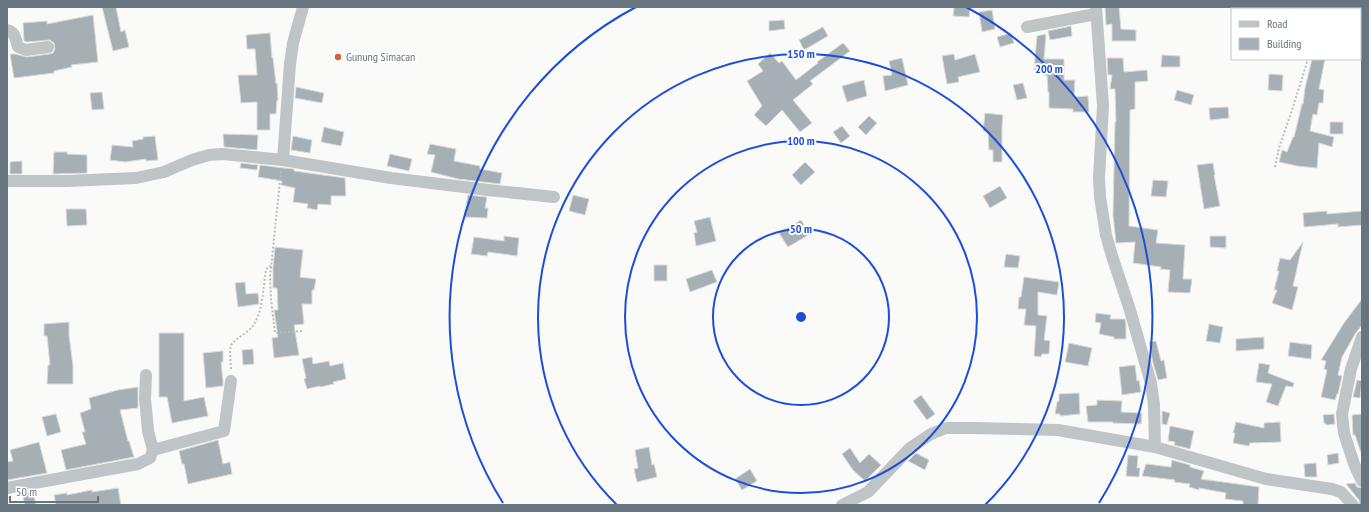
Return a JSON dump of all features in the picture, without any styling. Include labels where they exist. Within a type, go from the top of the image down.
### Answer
[{"type":"street","points":[[283,160],[290,64],[293,43],[303,7]]},
{"type":"street","points":[[1026,27],[1096,10],[1103,106],[1099,178],[1100,197],[1106,235],[1151,383],[1154,405],[1155,447]]},
{"type":"street","points":[[7,30],[14,33],[18,47],[23,50],[48,47]]},
{"type":"street","points":[[7,181],[67,181],[136,178],[164,172],[192,160],[209,155],[222,154],[283,160],[391,178],[554,197]]},
{"type":"street","points":[[1362,337],[1351,369],[1342,414],[1344,433],[1354,464],[1362,481]]},
{"type":"street","points":[[7,488],[138,464],[150,458],[153,450],[148,431],[144,399],[146,375]]},
{"type":"street","points":[[153,450],[224,430],[230,381]]},
{"type":"street","points":[[842,505],[868,492],[910,448],[931,434],[946,428],[1058,430],[1155,447],[1266,479],[1332,489],[1341,492],[1353,505]]},
{"type":"path","points":[[1275,167],[1278,148],[1308,60]]},
{"type":"path","points":[[283,160],[271,266],[271,299],[275,332],[302,331]]},
{"type":"path","points":[[230,381],[231,345],[245,334],[256,321],[260,309],[266,270],[271,266]]},
{"type":"building","points":[[102,7],[116,7],[121,32],[125,30],[129,47],[113,51]]},
{"type":"building","points":[[954,7],[970,7],[969,17],[953,16]]},
{"type":"building","points":[[1105,7],[1119,7],[1121,29],[1136,30],[1136,41],[1112,41],[1112,24],[1106,25]]},
{"type":"building","points":[[992,10],[995,29],[982,32],[979,12]]},
{"type":"building","points":[[93,15],[98,62],[71,65],[72,67],[54,71],[54,73],[14,78],[10,54],[27,57],[53,53],[55,49],[54,43],[50,40],[24,41],[23,23],[47,21],[47,24]]},
{"type":"building","points":[[784,20],[785,29],[769,31],[769,21]]},
{"type":"building","points":[[1071,26],[1072,36],[1050,40],[1048,31]]},
{"type":"building","points":[[823,27],[828,36],[804,50],[799,40]]},
{"type":"building","points":[[270,33],[278,100],[276,114],[270,114],[270,130],[257,130],[257,102],[241,103],[238,75],[257,75],[255,49],[247,49],[246,35]]},
{"type":"building","points":[[1011,33],[1014,43],[1000,47],[997,37]]},
{"type":"building","points":[[1046,34],[1044,59],[1064,59],[1064,80],[1075,80],[1074,97],[1088,96],[1089,112],[1073,112],[1073,109],[1049,108],[1047,75],[1044,75],[1044,71],[1034,70],[1037,36]]},
{"type":"building","points":[[843,43],[850,51],[810,81],[813,84],[793,100],[812,123],[800,132],[782,110],[766,126],[754,115],[762,106],[747,81],[763,71],[758,64],[770,53],[779,63],[782,61],[796,80]]},
{"type":"building","points":[[954,54],[955,60],[975,54],[980,72],[958,77],[959,82],[947,84],[942,56]]},
{"type":"building","points":[[1162,55],[1180,56],[1180,67],[1161,67]]},
{"type":"building","points":[[902,58],[908,85],[885,91],[883,76],[892,75],[889,61]]},
{"type":"building","points":[[1107,58],[1123,58],[1124,72],[1147,70],[1148,81],[1135,82],[1135,109],[1130,110],[1129,226],[1158,230],[1156,243],[1185,245],[1183,279],[1192,279],[1190,293],[1168,292],[1170,270],[1160,269],[1161,267],[1133,263],[1135,242],[1116,243],[1113,215],[1116,122],[1115,89],[1110,89],[1112,75],[1108,75]]},
{"type":"building","points":[[1312,60],[1325,60],[1319,89],[1324,90],[1323,103],[1319,103],[1317,115],[1313,114],[1310,131],[1334,137],[1332,147],[1319,143],[1317,168],[1279,162],[1282,150],[1287,152],[1294,137],[1303,104]]},
{"type":"building","points":[[1269,74],[1283,75],[1282,91],[1268,90]]},
{"type":"building","points":[[864,80],[867,96],[847,102],[842,86]]},
{"type":"building","points":[[1023,83],[1027,98],[1017,100],[1013,85]]},
{"type":"building","points":[[296,87],[324,93],[322,103],[295,98]]},
{"type":"building","points":[[1177,90],[1194,95],[1191,105],[1174,100]]},
{"type":"building","points":[[102,92],[104,109],[92,110],[90,93]]},
{"type":"building","points":[[1228,107],[1229,118],[1210,120],[1209,108]]},
{"type":"building","points":[[985,113],[1003,115],[1002,162],[993,162],[993,150],[989,150],[988,132],[983,131]]},
{"type":"building","points":[[869,116],[877,123],[866,135],[858,127]]},
{"type":"building","points":[[1330,122],[1343,122],[1343,134],[1330,134]]},
{"type":"building","points":[[842,126],[850,136],[841,143],[833,132]]},
{"type":"building","points":[[324,127],[344,132],[341,146],[321,142]]},
{"type":"building","points":[[223,134],[258,135],[257,150],[224,147]]},
{"type":"building","points":[[155,136],[158,160],[146,161],[146,159],[125,162],[110,160],[112,145],[133,147],[132,141],[143,139],[143,137]]},
{"type":"building","points":[[293,136],[312,140],[310,153],[291,150]]},
{"type":"building","points":[[430,144],[456,149],[454,161],[480,166],[480,169],[502,173],[500,184],[458,179],[431,172],[435,155],[427,154]]},
{"type":"building","points":[[54,152],[87,155],[87,173],[53,174]]},
{"type":"building","points":[[390,154],[412,159],[409,171],[387,166]]},
{"type":"building","points":[[22,161],[22,174],[10,174],[10,162]]},
{"type":"building","points":[[805,162],[815,172],[801,185],[792,175]]},
{"type":"building","points":[[241,163],[258,165],[257,170],[240,168]]},
{"type":"building","points":[[1213,163],[1220,206],[1204,209],[1197,165]]},
{"type":"building","points":[[260,165],[345,178],[346,196],[331,196],[331,205],[318,204],[317,210],[307,208],[308,204],[293,202],[295,188],[281,185],[282,181],[258,177]]},
{"type":"building","points":[[1153,180],[1168,181],[1166,197],[1151,196]]},
{"type":"building","points":[[1000,186],[1007,198],[990,208],[983,196]]},
{"type":"building","points":[[468,195],[487,197],[485,208],[488,208],[487,218],[464,217]]},
{"type":"building","points":[[573,195],[589,199],[585,215],[569,211]]},
{"type":"building","points":[[66,209],[86,209],[87,225],[67,226]]},
{"type":"building","points":[[1327,211],[1327,214],[1362,211],[1362,225],[1338,227],[1338,224],[1304,227],[1303,213]]},
{"type":"building","points":[[710,217],[716,241],[696,246],[694,233],[697,232],[694,221]]},
{"type":"building","points":[[801,220],[810,234],[788,247],[779,233]]},
{"type":"building","points":[[504,236],[519,238],[517,256],[488,252],[487,256],[471,254],[474,237],[504,241]]},
{"type":"building","points":[[1210,236],[1226,236],[1226,248],[1210,247]]},
{"type":"building","points":[[1303,242],[1293,286],[1298,287],[1292,310],[1272,303],[1277,290],[1274,290],[1279,271],[1277,271],[1280,258],[1290,260]]},
{"type":"building","points":[[275,247],[303,250],[300,277],[316,279],[314,290],[312,290],[312,304],[302,304],[304,324],[294,325],[299,355],[274,358],[272,338],[278,337],[274,310],[278,310],[277,288],[273,288]]},
{"type":"building","points":[[1006,254],[1020,256],[1018,268],[1004,267]]},
{"type":"building","points":[[654,265],[667,265],[667,281],[654,281]]},
{"type":"building","points":[[712,270],[717,282],[690,292],[686,279]]},
{"type":"building","points":[[1024,277],[1059,282],[1057,295],[1038,292],[1038,315],[1047,316],[1044,340],[1050,341],[1049,354],[1042,354],[1041,357],[1034,356],[1036,326],[1024,325],[1026,309],[1018,309],[1019,297],[1021,297]]},
{"type":"building","points":[[245,282],[246,294],[258,293],[259,304],[238,307],[235,283]]},
{"type":"building","points":[[1362,299],[1362,325],[1342,357],[1338,375],[1342,376],[1338,394],[1335,400],[1321,397],[1327,370],[1324,369],[1326,361],[1321,360],[1344,323]]},
{"type":"building","points":[[1096,313],[1111,315],[1110,319],[1125,319],[1126,339],[1114,339],[1114,337],[1099,334],[1101,323],[1095,322]]},
{"type":"building","points":[[69,322],[73,384],[47,384],[48,365],[50,365],[47,336],[44,336],[44,324]]},
{"type":"building","points":[[1209,324],[1223,327],[1220,343],[1206,341]]},
{"type":"building","points":[[159,333],[184,333],[184,401],[204,397],[208,416],[172,423],[167,397],[159,397]]},
{"type":"building","points":[[1264,337],[1264,349],[1236,351],[1236,339]]},
{"type":"building","points":[[1156,341],[1161,361],[1164,360],[1167,378],[1158,380],[1149,342]]},
{"type":"building","points":[[1290,342],[1312,345],[1311,359],[1288,356]]},
{"type":"building","points":[[1069,343],[1092,348],[1088,366],[1065,362]]},
{"type":"building","points":[[253,349],[254,364],[243,365],[242,350]]},
{"type":"building","points":[[223,351],[223,362],[221,362],[223,386],[206,388],[203,353]]},
{"type":"building","points":[[312,357],[313,364],[329,361],[330,366],[343,363],[346,379],[333,382],[334,384],[307,389],[304,379],[306,378],[302,359]]},
{"type":"building","points":[[1259,363],[1270,365],[1268,373],[1294,383],[1293,387],[1286,386],[1278,406],[1266,402],[1272,384],[1256,382]]},
{"type":"building","points":[[1135,365],[1137,381],[1139,380],[1141,392],[1122,395],[1119,367]]},
{"type":"building","points":[[1357,380],[1362,381],[1360,398],[1353,397]]},
{"type":"building","points":[[138,387],[138,408],[120,410],[134,457],[66,470],[61,450],[86,444],[82,432],[85,432],[80,413],[91,409],[89,398],[118,390]]},
{"type":"building","points":[[1079,393],[1080,414],[1060,416],[1060,414],[1055,414],[1057,402],[1059,401],[1059,394]]},
{"type":"building","points":[[921,395],[935,414],[927,420],[913,401]]},
{"type":"building","points":[[1097,400],[1122,401],[1121,412],[1142,413],[1141,424],[1088,422],[1086,406],[1097,405]]},
{"type":"building","points":[[1162,411],[1170,413],[1167,425],[1162,424]]},
{"type":"building","points":[[56,414],[61,432],[47,436],[42,417]]},
{"type":"building","points":[[1334,414],[1335,424],[1327,425],[1324,423],[1323,415]]},
{"type":"building","points":[[1362,414],[1361,453],[1355,435],[1353,435],[1352,415]]},
{"type":"building","points":[[1236,422],[1264,428],[1264,423],[1280,422],[1281,442],[1250,443],[1249,446],[1233,443],[1235,433],[1233,433]]},
{"type":"building","points":[[1170,426],[1194,431],[1190,449],[1174,445],[1175,442],[1168,441]]},
{"type":"building","points":[[218,440],[223,464],[230,462],[232,474],[188,484],[184,464],[182,464],[179,451]]},
{"type":"building","points":[[39,442],[47,473],[7,480],[7,462],[13,461],[10,450]]},
{"type":"building","points":[[649,447],[652,465],[654,464],[657,477],[637,482],[634,469],[638,468],[635,450]]},
{"type":"building","points":[[850,448],[860,463],[869,454],[881,465],[865,481],[853,470],[842,454]]},
{"type":"building","points":[[916,453],[929,460],[925,470],[908,461]]},
{"type":"building","points":[[1338,453],[1339,463],[1328,465],[1327,455]]},
{"type":"building","points":[[1128,455],[1138,456],[1137,468],[1140,468],[1139,477],[1126,476]]},
{"type":"building","points":[[1172,460],[1204,471],[1201,479],[1259,487],[1258,505],[1243,505],[1243,501],[1225,499],[1226,493],[1199,488],[1199,490],[1189,487],[1190,484],[1174,482],[1175,480],[1142,476],[1146,464],[1171,467]]},
{"type":"building","points":[[1316,463],[1317,477],[1305,477],[1304,464]]},
{"type":"building","points":[[750,469],[757,481],[742,490],[735,479]]},
{"type":"building","points":[[1355,483],[1357,487],[1362,488],[1362,505],[1360,505],[1359,500],[1346,484]]},
{"type":"building","points":[[118,488],[121,505],[56,505],[54,495],[67,493],[67,495],[92,490],[92,492]]},
{"type":"building","points":[[33,491],[36,505],[25,505],[22,493]]},
{"type":"place","name":"Gunung Simacan","points":[[338,57]]}]
